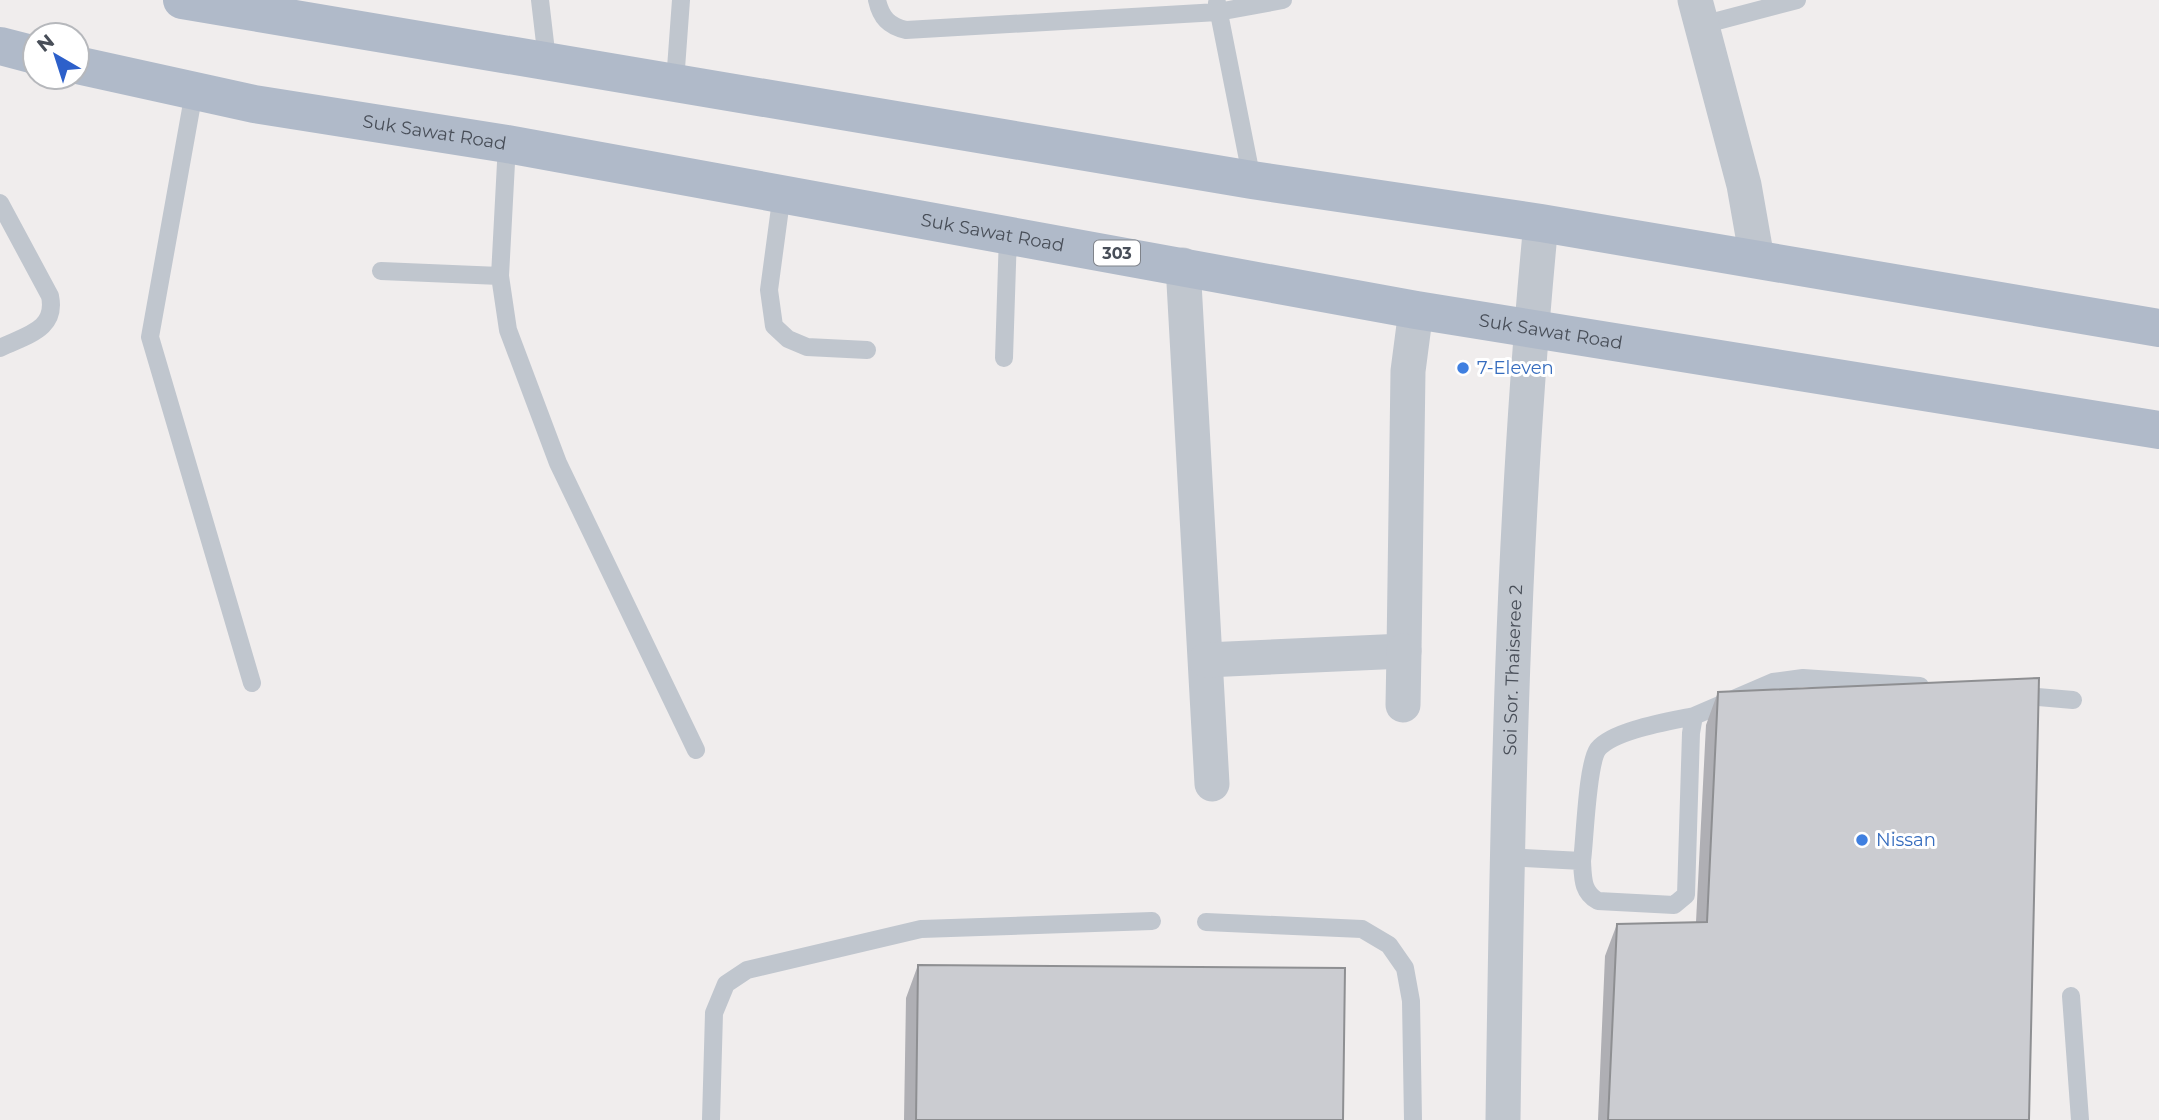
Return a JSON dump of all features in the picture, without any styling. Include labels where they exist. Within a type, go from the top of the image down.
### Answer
[{"type":"main road","points":[[182,0],[258,6],[547,60],[1252,180],[1541,223],[2159,328]]},
{"type":"main road","points":[[0,46],[21,51]]},
{"type":"main road","name":"Suk Sawat Road","points":[[91,68],[254,104],[507,144],[1183,265],[1416,310],[2159,430]]},
{"type":"street","points":[[1698,12],[1744,185],[1757,259]]},
{"type":"street","name":"Soi Sor. Thaiseree 2","points":[[1503,1120],[1509,691],[1531,328],[1541,223]]},
{"type":"street","points":[[1183,265],[1212,783]]},
{"type":"street","points":[[1403,705],[1408,371],[1416,310]]},
{"type":"street","points":[[1206,660],[1404,651]]},
{"type":"lane","points":[[540,0],[547,60]]},
{"type":"lane","points":[[675,82],[681,0]]},
{"type":"lane","points":[[877,0],[880,12],[891,26],[906,30],[1283,0]]},
{"type":"lane","points":[[1698,12],[1797,0]]},
{"type":"lane","points":[[1217,6],[1252,180]]},
{"type":"lane","points":[[194,92],[150,337],[252,682]]},
{"type":"lane","points":[[507,144],[500,276],[508,330],[558,463],[696,750]]},
{"type":"lane","points":[[782,193],[769,290],[774,326],[788,339],[807,347],[867,350]]},
{"type":"lane","points":[[0,203],[50,296],[53,311],[50,320],[38,329],[0,348]]},
{"type":"lane","points":[[1004,359],[1008,234]]},
{"type":"lane","points":[[381,271],[500,276]]},
{"type":"lane","points":[[1695,716],[1691,733],[1686,895],[1674,905],[1598,901],[1589,896],[1584,886],[1582,861],[1592,765],[1598,750],[1612,738],[1695,716],[1773,681],[1803,678],[1941,688]]},
{"type":"lane","points":[[1994,693],[2073,700]]},
{"type":"lane","points":[[1507,857],[1582,861]]},
{"type":"lane","points":[[711,1120],[714,1013],[726,984],[747,970],[921,929],[1152,921]]},
{"type":"lane","points":[[1206,922],[1362,929],[1389,944],[1405,968],[1411,1000],[1413,1120]]},
{"type":"lane","points":[[2071,996],[2080,1120]]},
{"type":"building","name":"Nissan","points":[[2039,678],[2029,1120],[1608,1120],[1617,924],[1707,922],[1718,692]]},
{"type":"building","points":[[918,965],[1345,968],[1343,1120],[916,1120]]},
{"type":"place","name":"7-Eleven","points":[[1463,368]]},
{"type":"place","name":"Nissan","points":[[1862,840]]}]
